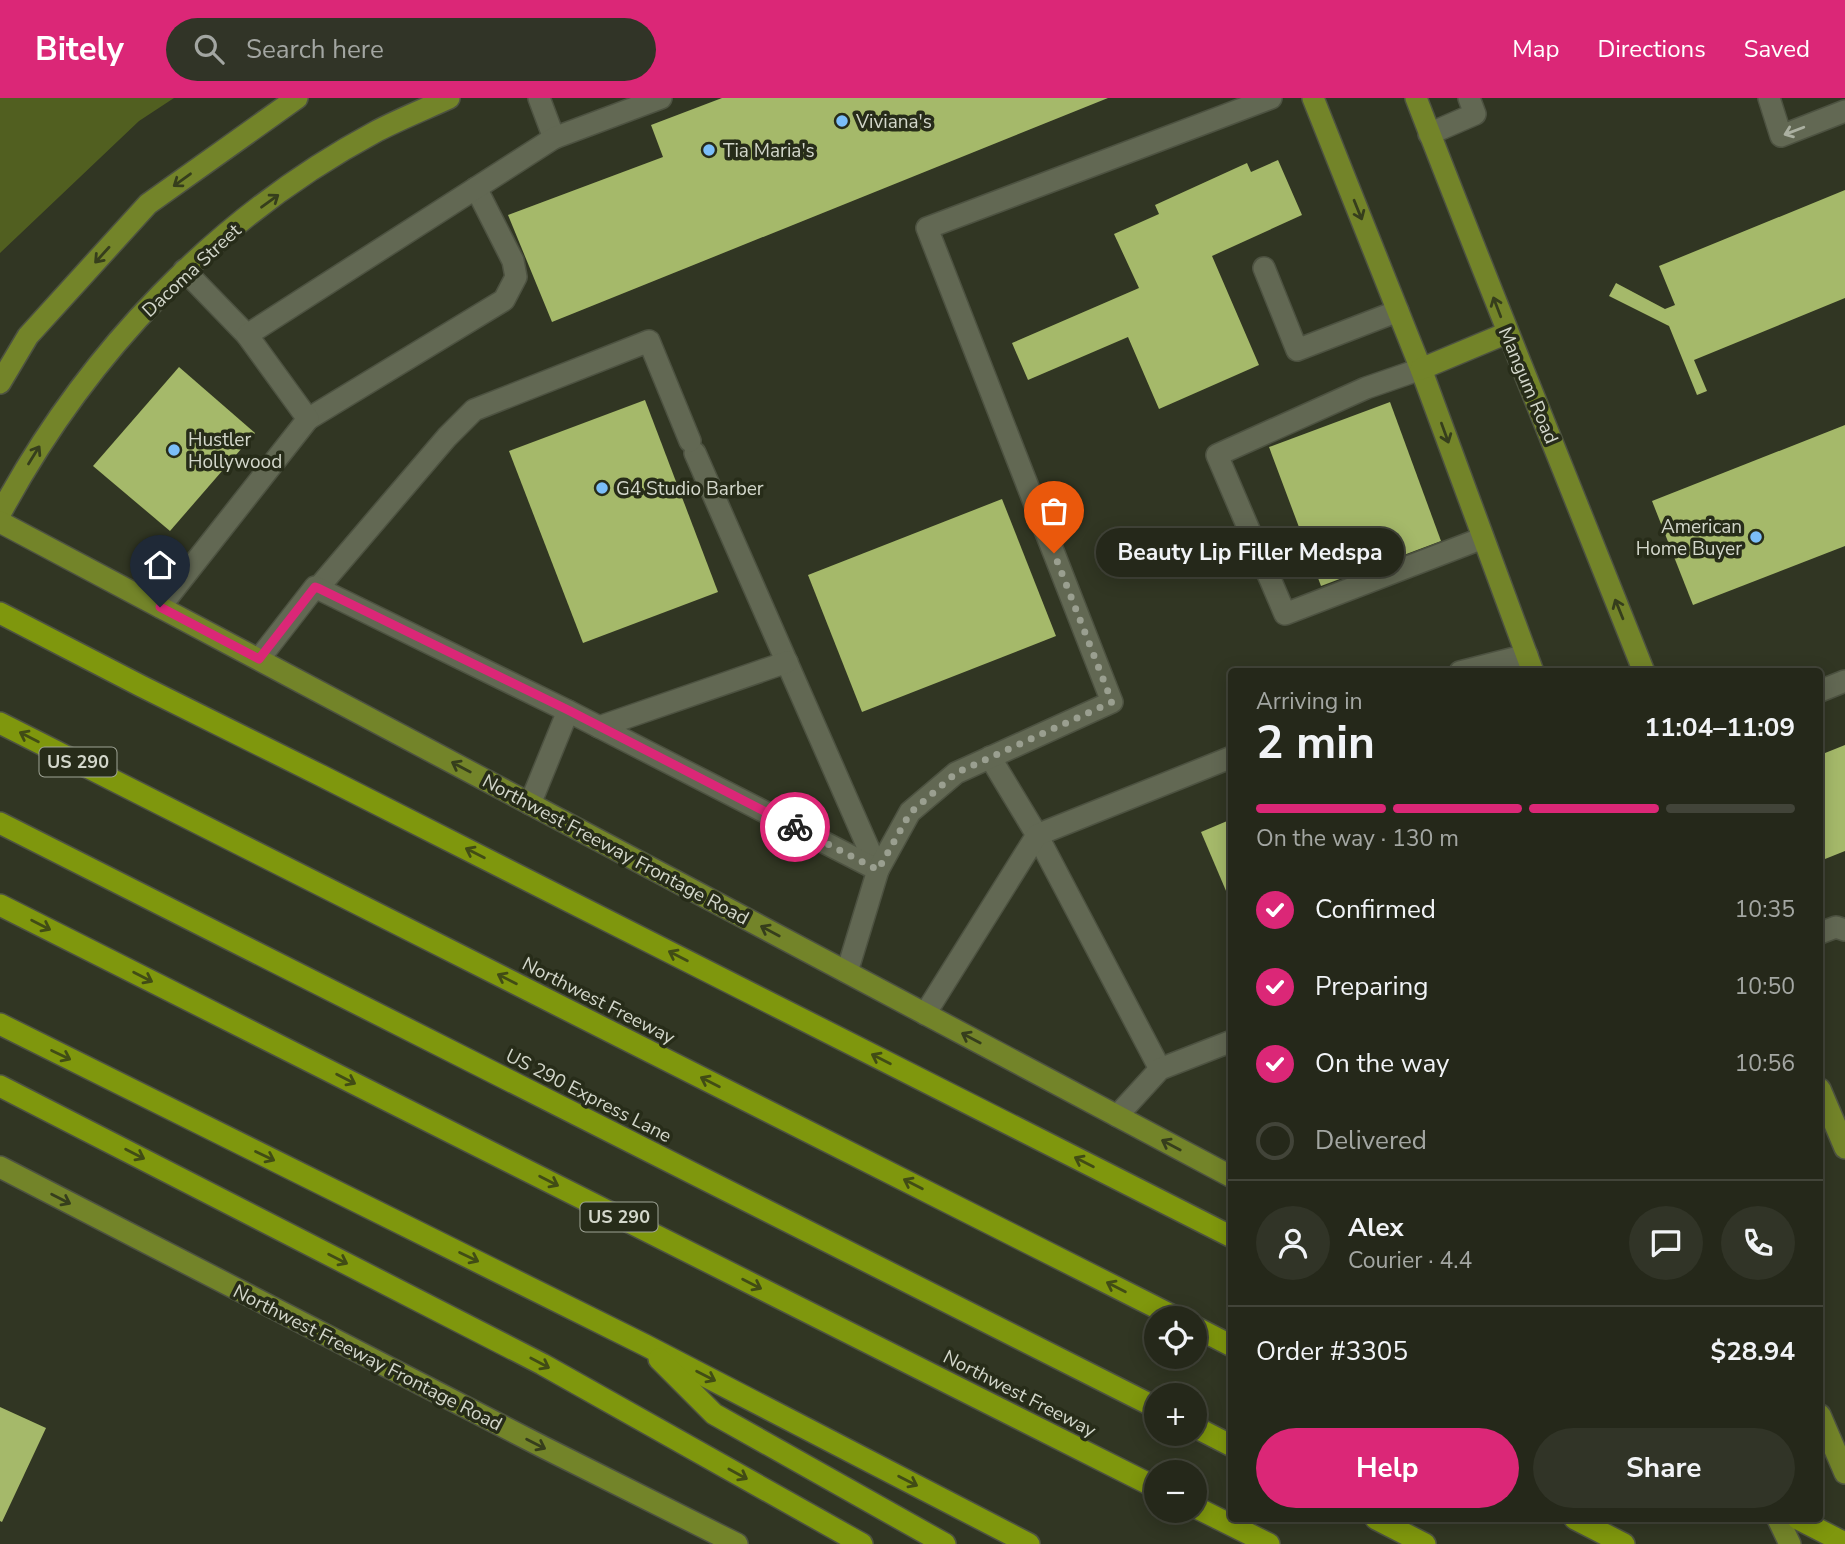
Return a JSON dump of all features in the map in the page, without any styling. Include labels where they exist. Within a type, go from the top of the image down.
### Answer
[{"type":"highway","points":[[0,613],[1228,1235]]},
{"type":"highway","name":"Northwest Freeway","points":[[0,723],[1153,1306]]},
{"type":"highway","name":"US 290 Express Lane","points":[[0,823],[1144,1401]]},
{"type":"highway","name":"Northwest Freeway","points":[[0,905],[1144,1481]]},
{"type":"highway","points":[[0,1024],[645,1345],[1029,1544]]},
{"type":"highway","points":[[0,1086],[542,1364],[862,1544]]},
{"type":"highway","points":[[1207,1333],[1228,1344]]},
{"type":"highway","points":[[645,1345],[714,1414],[945,1544]]},
{"type":"highway","points":[[1207,1433],[1228,1444]]},
{"type":"highway","points":[[1207,1513],[1269,1544]]},
{"type":"highway","points":[[1382,1522],[1426,1544]]},
{"type":"highway","points":[[1581,1522],[1624,1544]]},
{"type":"highway","points":[[1804,1522],[1845,1543]]},
{"type":"main road","points":[[0,383],[28,336],[148,204],[297,98]]},
{"type":"main road","name":"Dacoma Street","points":[[0,514],[16,484],[81,386],[105,355],[184,270],[225,234],[312,170],[377,132],[449,98]]},
{"type":"main road","points":[[1312,98],[1421,369],[1530,664]]},
{"type":"main road","name":"Mangum Road","points":[[1416,98],[1507,333],[1554,443],[1642,668]]},
{"type":"main road","points":[[1421,369],[1507,333]]},
{"type":"main road","name":"Northwest Freeway Frontage Road","points":[[0,522],[1228,1175]]},
{"type":"main road","points":[[1823,1096],[1845,1148]]},
{"type":"main road","name":"Northwest Freeway Frontage Road","points":[[0,1167],[737,1544]]},
{"type":"main road","points":[[1823,1422],[1845,1473]]},
{"type":"main road","points":[[1823,1463],[1845,1473]]},
{"type":"main road","points":[[1779,1522],[1790,1544]]},
{"type":"lane","points":[[540,98],[554,138]]},
{"type":"lane","points":[[247,335],[554,138],[661,98]]},
{"type":"lane","points":[[847,972],[878,870],[910,813],[956,773],[1112,702],[927,228],[1271,98]]},
{"type":"lane","points":[[1429,134],[1475,114],[1469,98]]},
{"type":"lane","points":[[1769,98],[1781,136],[1845,111]]},
{"type":"lane","points":[[160,607],[308,419],[504,300],[516,277],[513,261],[476,188]]},
{"type":"lane","points":[[1264,268],[1297,351],[1398,310]]},
{"type":"lane","points":[[184,270],[247,335],[308,419]]},
{"type":"lane","points":[[259,659],[315,587],[318,588],[474,410],[649,341],[878,870]]},
{"type":"lane","points":[[1421,369],[1366,388],[1217,455],[1285,614],[1483,538]]},
{"type":"lane","points":[[318,588],[568,710],[878,870]]},
{"type":"lane","points":[[599,727],[787,662]]},
{"type":"lane","points":[[1495,668],[1530,664]]},
{"type":"lane","points":[[1823,690],[1845,681]]},
{"type":"lane","points":[[530,804],[568,710]]},
{"type":"lane","points":[[990,757],[1037,835],[1160,1069]]},
{"type":"lane","points":[[925,1014],[1037,835],[1228,759]]},
{"type":"lane","points":[[1823,932],[1836,927],[1845,930]]},
{"type":"lane","points":[[1117,1116],[1160,1069],[1228,1043]]},
{"type":"green space","points":[[0,98],[174,98],[139,121],[0,253]]},
{"type":"building","points":[[722,98],[1108,98],[552,322],[508,215],[663,157],[651,125]]},
{"type":"building","points":[[1278,160],[1302,215],[1212,256],[1259,365],[1159,409],[1128,337],[1028,380],[1012,343],[1139,288],[1114,234],[1159,214],[1155,205],[1247,163],[1251,172]]},
{"type":"building","points":[[1845,190],[1845,298],[1694,360],[1707,391],[1697,395],[1669,326],[1609,296],[1616,283],[1665,309],[1675,305],[1659,266]]},
{"type":"building","name":"Hustler Hollywood","points":[[179,367],[255,433],[170,531],[93,466]]},
{"type":"building","points":[[645,400],[718,592],[583,643],[509,451]]},
{"type":"building","points":[[1390,402],[1441,541],[1321,586],[1269,447]]},
{"type":"building","points":[[1845,425],[1845,546],[1693,605],[1652,501]]},
{"type":"building","points":[[1002,499],[1056,636],[862,712],[808,575]]},
{"type":"building","points":[[1845,745],[1845,851],[1823,860],[1823,754]]},
{"type":"building","points":[[1228,821],[1228,896],[1201,832]]},
{"type":"building","points":[[0,1407],[46,1428],[2,1522],[0,1521]]},
{"type":"way so far","points":[[795,827],[878,870],[910,813],[956,773],[1112,702],[1054,553]]},
{"type":"place","name":"Viviana's","points":[[842,121]]},
{"type":"place","name":"Tia Maria's","points":[[709,150]]},
{"type":"place","name":"Hustler Hollywood","points":[[174,450]]},
{"type":"place","name":"G4 Studio Barber","points":[[602,488]]},
{"type":"place","name":"American Home Buyer","points":[[1756,537]]},
{"type":"place","name":"Beauty Lip Filler Medspa","points":[[1054,553]]},
{"type":"route","points":[[160,607],[259,659],[315,587],[318,588],[568,710],[795,827]]}]
